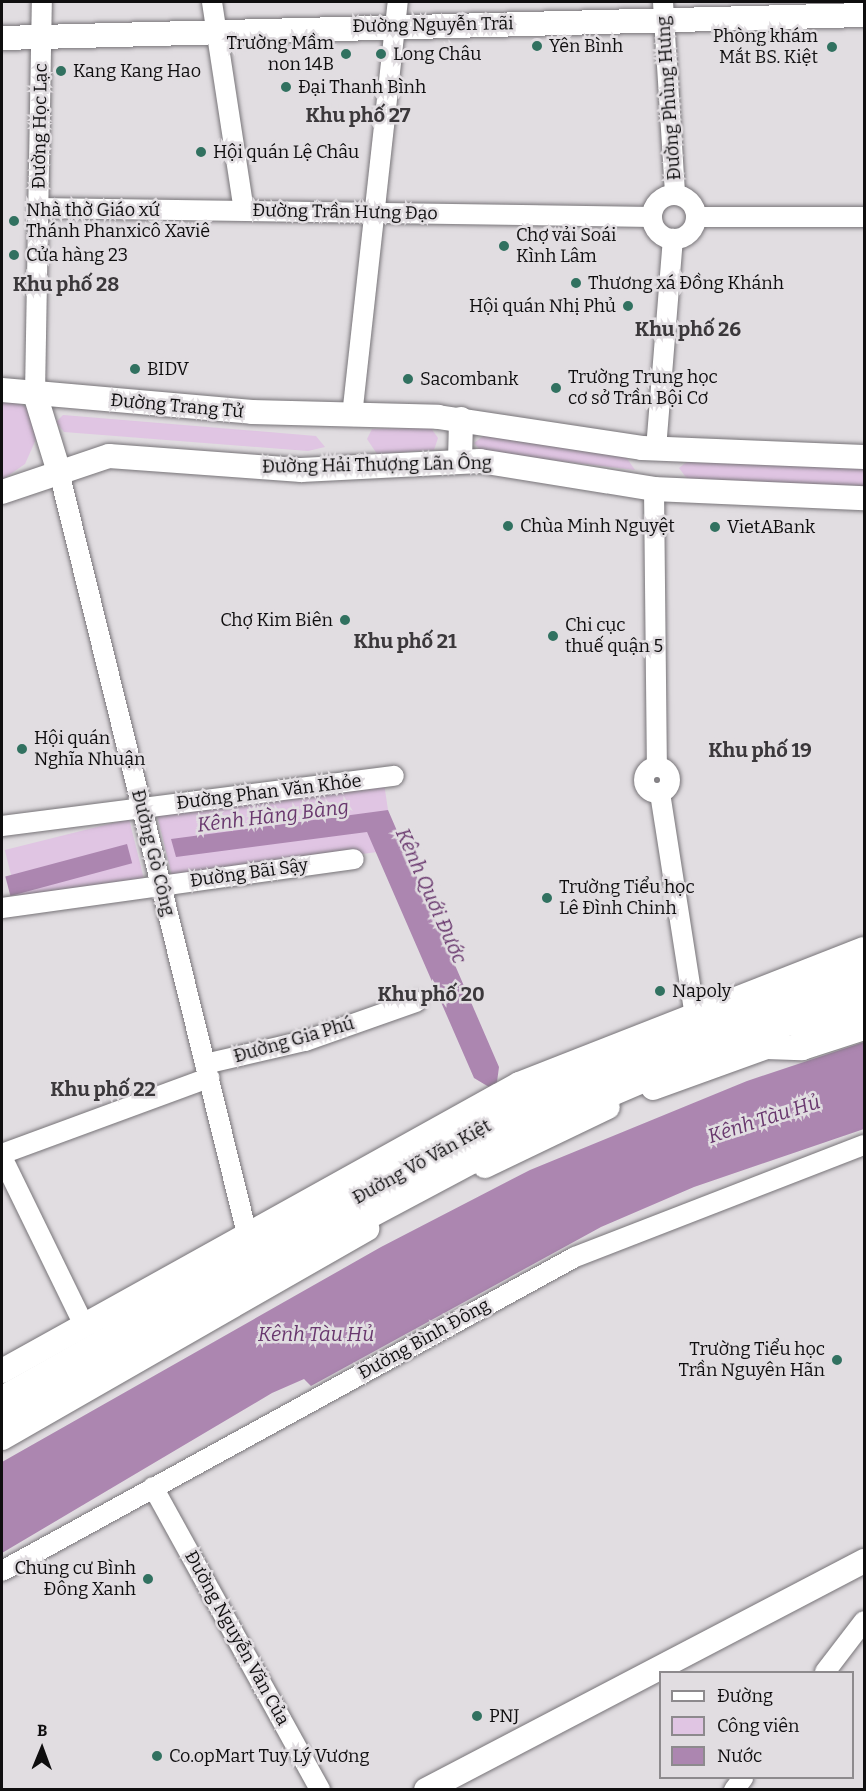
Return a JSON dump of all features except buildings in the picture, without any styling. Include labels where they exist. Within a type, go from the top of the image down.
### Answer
[{"type":"highway","name":"Đường Võ Văn Kiệt","points":[[2,1399],[528,1104],[665,1041],[864,970]]},
{"type":"highway","name":"Đường Võ Văn Kiệt","points":[[2,1422],[319,1241],[615,1087],[864,1010]]},
{"type":"main road","name":"Đường Nguyễn Trãi","points":[[2,38],[398,25],[664,11],[864,15]]},
{"type":"main road","name":"Đường Trang Tử","points":[[2,390],[352,416]]},
{"type":"main road","points":[[35,394],[59,472]]},
{"type":"main road","points":[[352,416],[461,419],[656,449],[864,457]]},
{"type":"main road","points":[[460,461],[461,419]]},
{"type":"main road","points":[[654,489],[656,449]]},
{"type":"main road","name":"Đường Hải Thượng Lãn Ông","points":[[2,492],[109,456],[301,470],[460,461],[654,489],[864,498]]},
{"type":"main road","name":"Đường Võ Văn Kiệt","points":[[2,1371],[510,1088],[694,1011],[864,949]]},
{"type":"main road","name":"Đường Võ Văn Kiệt","points":[[2,1438],[426,1195],[670,1080],[864,1010]]},
{"type":"main road","points":[[615,1087],[670,1080]]},
{"type":"main road","points":[[426,1790],[864,1561]]},
{"type":"main road","points":[[676,1671],[864,1573]]},
{"type":"main road","points":[[456,1790],[659,1680]]},
{"type":"street","name":"Đường Học Lạc","points":[[35,394],[42,2]]},
{"type":"street","points":[[212,2],[244,211]]},
{"type":"street","points":[[352,416],[398,25],[398,2]]},
{"type":"street","name":"Đường Phùng Hưng","points":[[664,11],[675,195]]},
{"type":"street","points":[[675,195],[693,204],[697,217],[688,235],[673,240],[658,232],[652,217],[659,201],[675,195]]},
{"type":"street","name":"Đường Trần Hưng Đạo","points":[[38,208],[652,217]]},
{"type":"street","points":[[697,217],[864,217]]},
{"type":"street","points":[[656,449],[673,240]]},
{"type":"street","name":"Đường Gò Công","points":[[59,472],[247,1234]]},
{"type":"street","points":[[654,489],[657,766],[646,772],[644,782],[651,792],[660,793],[694,1011]]},
{"type":"street","name":"Đường Phan Văn Khỏe","points":[[2,826],[394,776]]},
{"type":"street","name":"Đường Bãi Sậy","points":[[2,908],[354,859]]},
{"type":"street","name":"Đường Gia Phú","points":[[2,1155],[207,1071],[305,1041],[416,1002]]},
{"type":"street","name":"Đường Bình Đông","points":[[2,1571],[575,1257],[864,1146]]},
{"type":"street","points":[[2,1155],[84,1325]]},
{"type":"street","name":"Đường Nguyễn Văn Của","points":[[153,1487],[320,1790]]},
{"type":"street","points":[[826,1671],[864,1621]]},
{"type":"green space","points":[[2,397],[30,408],[37,437],[25,464],[2,480]]},
{"type":"green space","points":[[63,415],[316,436],[325,447],[308,451],[64,432],[56,422]]},
{"type":"green space","points":[[431,428],[438,438],[434,450],[377,454],[367,439],[372,429]]},
{"type":"green space","points":[[486,434],[626,457],[635,470],[482,452],[474,443]]},
{"type":"green space","points":[[689,460],[864,467],[864,486],[688,480],[679,468]]},
{"type":"green space","points":[[384,783],[388,810],[367,832],[377,852],[173,880],[157,815]]},
{"type":"green space","points":[[129,819],[145,884],[21,915],[5,850]]},
{"type":"water","name":"Kênh Hàng Bàng","points":[[388,810],[499,1067],[497,1082],[489,1087],[474,1078],[367,832],[176,857],[171,839]]},
{"type":"water","points":[[127,844],[132,863],[10,896],[5,877]]},
{"type":"water","name":"Kênh Tàu Hủ","points":[[864,1042],[864,1129],[694,1187],[601,1227],[311,1386],[304,1379],[272,1393],[2,1553],[2,1462],[381,1247],[530,1170],[747,1081]]},
{"type":"place","name":"Yên Bình","points":[[537,46]]},
{"type":"place","name":"Phòng khám Mắt BS. Kiệt","points":[[832,47]]},
{"type":"place","name":"Trường Mầm non 14B","points":[[346,54]]},
{"type":"place","name":"Long Châu","points":[[381,54]]},
{"type":"place","name":"Kang Kang Hao","points":[[61,71]]},
{"type":"place","name":"Đại Thanh Bình","points":[[286,87]]},
{"type":"place","name":"Hội quán Lệ Châu","points":[[201,152]]},
{"type":"place","name":"Nhà thờ Giáo xứ Thánh Phanxicô Xaviê","points":[[14,221]]},
{"type":"place","name":"Chợ vải Soái Kình Lâm","points":[[504,246]]},
{"type":"place","name":"Cửa hàng 23","points":[[14,255]]},
{"type":"place","name":"Thương xá Đồng Khánh","points":[[576,283]]},
{"type":"place","name":"Hội quán Nhị Phủ","points":[[628,306]]},
{"type":"place","name":"BIDV","points":[[135,369]]},
{"type":"place","name":"Sacombank","points":[[408,379]]},
{"type":"place","name":"Trường Trung học cơ sở Trần Bội Cơ","points":[[556,388]]},
{"type":"place","name":"Chùa Minh Nguyệt","points":[[508,526]]},
{"type":"place","name":"VietABank","points":[[715,527]]},
{"type":"place","name":"Chợ Kim Biên","points":[[345,620]]},
{"type":"place","name":"Chi cục thuế quận 5","points":[[553,636]]},
{"type":"place","name":"Hội quán Nghĩa Nhuận","points":[[22,749]]},
{"type":"place","name":"Trường Tiểu học Lê Đình Chinh","points":[[547,898]]},
{"type":"place","name":"Napoly","points":[[660,991]]},
{"type":"place","name":"Trường Tiểu học Trần Nguyên Hãn","points":[[837,1360]]},
{"type":"place","name":"Chung cư Bình Đông Xanh","points":[[148,1579]]},
{"type":"place","name":"PNJ","points":[[477,1716]]},
{"type":"place","name":"Co.opMart Tuy Lý Vương","points":[[157,1756]]},
{"type":"district","name":"Khu phố 27","points":[[358,115]]},
{"type":"district","name":"Khu phố 28","points":[[66,284]]},
{"type":"district","name":"Khu phố 26","points":[[688,329]]},
{"type":"district","name":"Khu phố 21","points":[[405,641]]},
{"type":"district","name":"Khu phố 19","points":[[760,750]]},
{"type":"district","name":"Khu phố 20","points":[[431,994]]},
{"type":"district","name":"Khu phố 22","points":[[103,1089]]},
{"type":"water label","name":"Kênh Quới Đước","points":[[431,896]]}]
